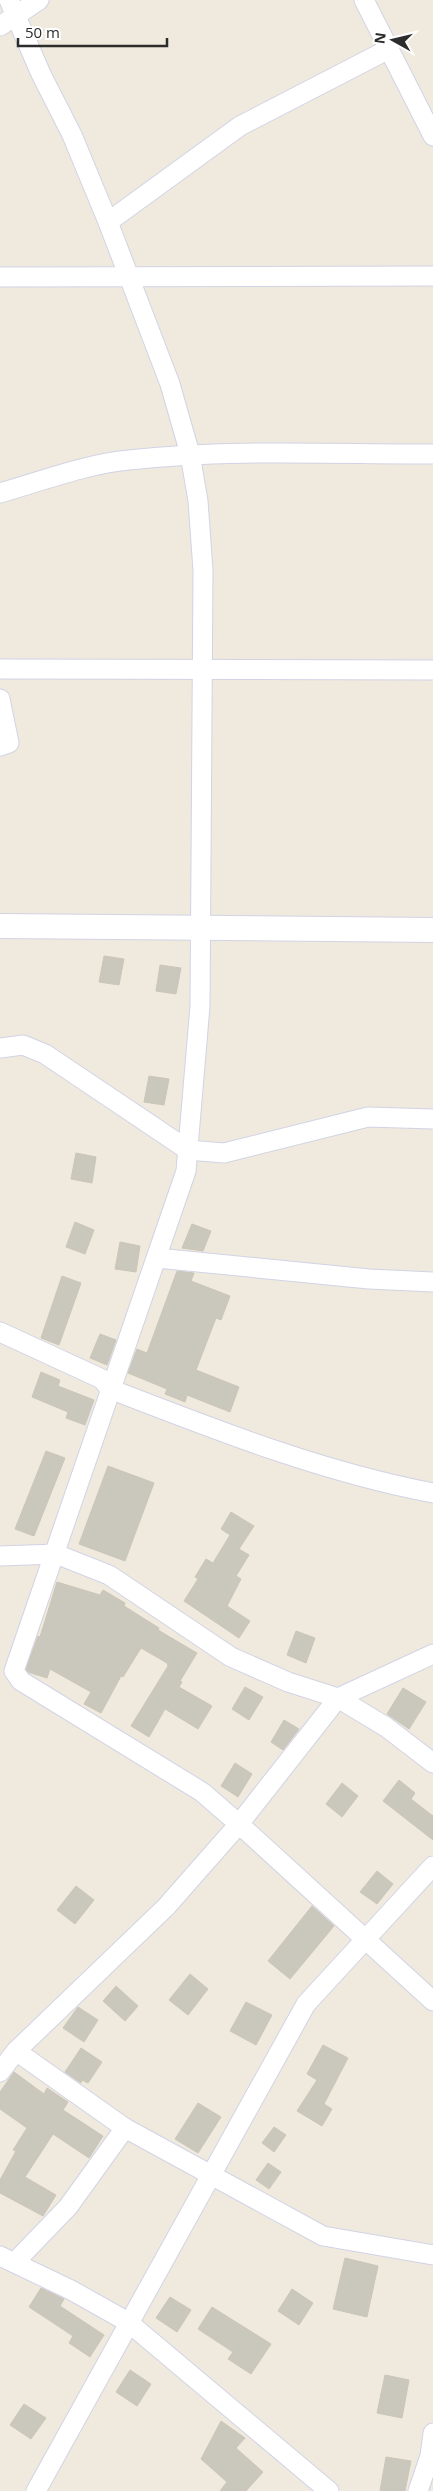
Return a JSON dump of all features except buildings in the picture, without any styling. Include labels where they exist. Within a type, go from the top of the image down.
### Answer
[{"type":"street","points":[[9,0],[8,22],[72,135],[108,222],[170,384],[190,454],[198,501],[203,570],[200,1006],[186,1171],[110,1389],[56,1554],[14,1671],[21,1681],[202,1792],[366,1938],[433,2001]]},
{"type":"street","points":[[8,22],[39,0]]},
{"type":"street","points":[[364,0],[433,136]]},
{"type":"street","points":[[108,222],[240,126],[389,49]]},
{"type":"street","points":[[0,277],[433,276]]},
{"type":"street","points":[[0,493],[83,469],[128,460],[190,454],[433,454]]},
{"type":"street","points":[[0,668],[433,670]]},
{"type":"street","points":[[0,699],[9,743],[0,746]]},
{"type":"street","points":[[0,926],[201,926],[433,930]]},
{"type":"street","points":[[0,1048],[24,1045],[45,1054],[188,1150],[224,1153],[368,1117],[433,1119]]},
{"type":"street","points":[[157,1258],[370,1279],[433,1282]]},
{"type":"street","points":[[0,1332],[102,1380],[110,1389],[210,1428],[376,1482],[433,1493]]},
{"type":"street","points":[[0,1556],[56,1554],[109,1575],[231,1657],[288,1682],[338,1698],[386,1727],[433,1763]]},
{"type":"street","points":[[0,2072],[16,2051],[166,1907],[239,1824],[338,1698],[433,1654]]},
{"type":"street","points":[[36,2491],[306,2004],[433,1866]]},
{"type":"street","points":[[16,2051],[126,2128],[323,2236],[433,2255]]},
{"type":"street","points":[[126,2128],[68,2207],[6,2261],[71,2290],[128,2322],[329,2491]]},
{"type":"street","points":[[418,2491],[431,2456],[433,2433]]}]
